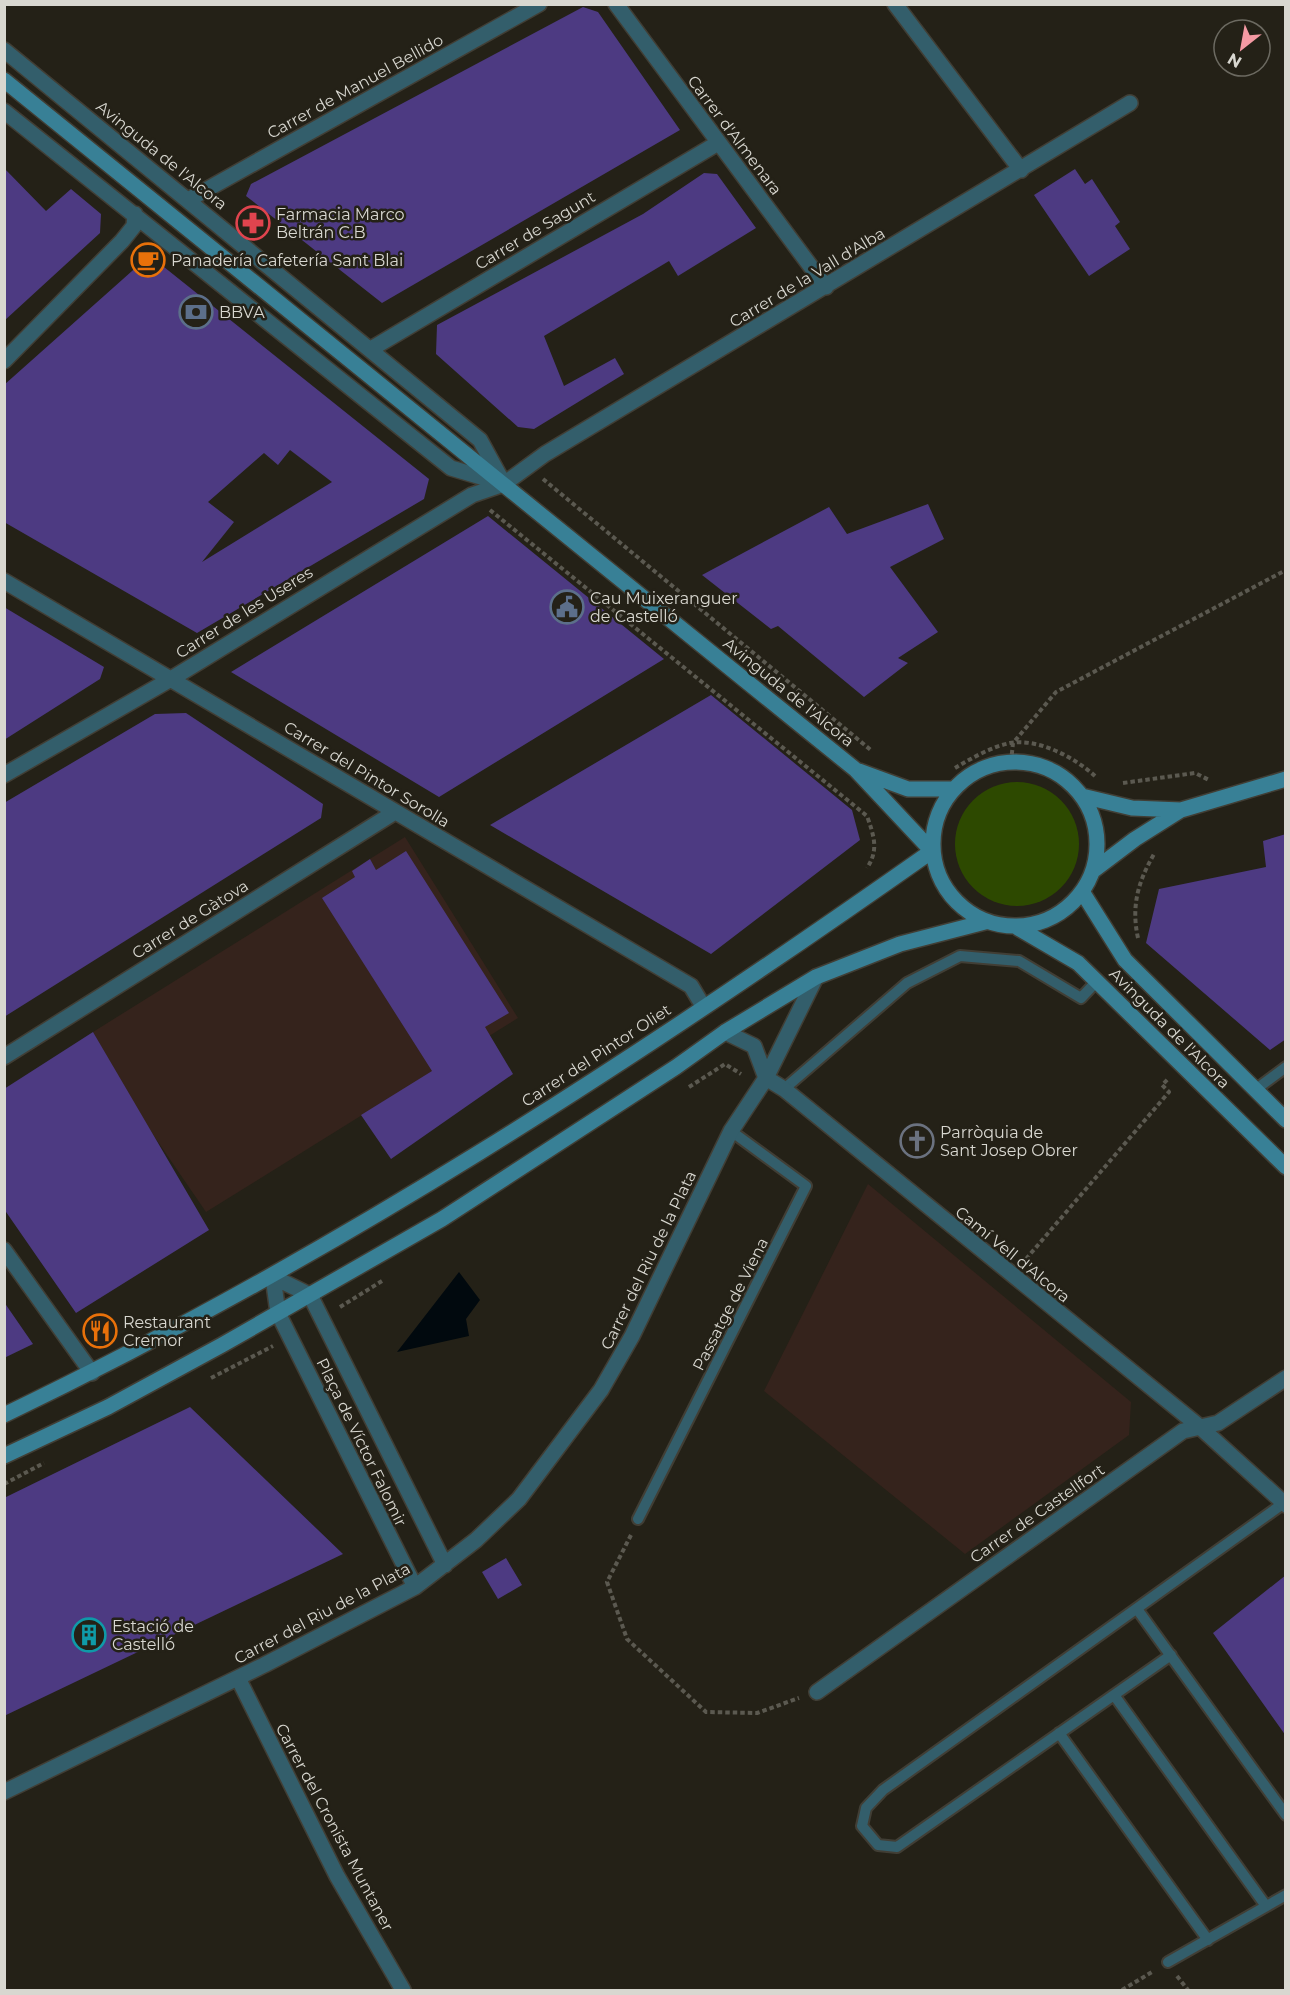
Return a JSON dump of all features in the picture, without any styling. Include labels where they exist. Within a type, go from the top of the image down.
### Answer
[{"type":"main road","name":"Avinguda de l'Alcora","points":[[4,80],[856,770],[932,851]]},
{"type":"main road","points":[[4,1456],[108,1407],[442,1219],[676,1067],[725,1032],[816,977],[900,944],[985,922],[1018,928],[1054,918],[1083,892],[1094,870],[1097,831],[1082,796],[1063,777],[1038,765],[1011,762],[979,770],[952,789],[936,818],[932,851],[948,894],[985,922]]},
{"type":"main road","name":"Avinguda de l'Alcora","points":[[856,770],[908,789],[952,789]]},
{"type":"main road","points":[[1094,870],[1181,810],[1286,779]]},
{"type":"main road","points":[[1082,796],[1132,808],[1181,810]]},
{"type":"main road","name":"Carrer del Pintor Oliet","points":[[4,1415],[92,1373],[273,1277],[424,1187],[658,1039],[703,1006],[797,946],[932,851]]},
{"type":"main road","name":"Avinguda de l'Alcora","points":[[1083,892],[1125,960],[1286,1120]]},
{"type":"main road","name":"Avinguda de l'Alcora","points":[[1018,928],[1078,963],[1286,1167]]},
{"type":"street","name":"Carrer de Manuel Bellido","points":[[188,200],[539,4]]},
{"type":"street","name":"Carrer d'Almenara","points":[[616,4],[826,287]]},
{"type":"street","points":[[895,4],[1021,170]]},
{"type":"street","name":"Avinguda de l'Alcora","points":[[4,50],[480,440],[504,484]]},
{"type":"street","name":"Carrer de la Vall d'Alba","points":[[504,484],[528,466],[1130,103]]},
{"type":"street","name":"Avinguda de l'Alcora","points":[[4,111],[451,468],[504,484]]},
{"type":"street","name":"Carrer de Sagunt","points":[[371,349],[718,142]]},
{"type":"street","points":[[4,361],[122,241],[134,226],[135,214]]},
{"type":"street","name":"Carrer de les Useres","points":[[4,775],[171,679],[472,495],[504,484]]},
{"type":"street","name":"Carrer del Pintor Sorolla","points":[[4,581],[691,986],[703,1006]]},
{"type":"street","name":"Carrer de Gàtova","points":[[4,1057],[395,812]]},
{"type":"street","name":"Carrer del Riu de la Plata","points":[[4,1792],[237,1678],[415,1587],[476,1540],[519,1499],[601,1390],[632,1336],[731,1131],[762,1084],[816,977]]},
{"type":"street","points":[[725,1032],[754,1046],[762,1084]]},
{"type":"street","name":"Camí Vell d'Alcora","points":[[762,1084],[784,1089],[1200,1427],[1285,1504]]},
{"type":"street","points":[[4,1250],[92,1373]]},
{"type":"street","points":[[273,1277],[310,1295]]},
{"type":"street","points":[[273,1277],[278,1313]]},
{"type":"street","name":"Plaça de Víctor Falomir","points":[[310,1295],[445,1565]]},
{"type":"street","name":"Plaça de Víctor Falomir","points":[[278,1313],[415,1587]]},
{"type":"street","name":"Carrer de Castellfort","points":[[817,1692],[1183,1431],[1218,1423],[1286,1378]]},
{"type":"street","name":"Carrer del Cronista Muntaner","points":[[237,1678],[337,1876],[403,1990]]},
{"type":"lane","points":[[784,1089],[907,983],[960,956],[1019,961],[1081,998],[1098,981]]},
{"type":"lane","points":[[1255,1090],[1286,1066]]},
{"type":"lane","name":"Passatge de Viena","points":[[638,1519],[806,1186],[731,1131]]},
{"type":"lane","points":[[1171,1655],[897,1847],[878,1845],[862,1826],[866,1808],[883,1790],[1285,1504]]},
{"type":"lane","points":[[1137,1609],[1286,1815]]},
{"type":"lane","points":[[1114,1695],[1266,1906]]},
{"type":"lane","points":[[1059,1733],[1208,1940]]},
{"type":"lane","points":[[1168,1962],[1286,1895]]},
{"type":"path","points":[[528,466],[877,755]]},
{"type":"path","points":[[472,495],[867,816],[875,840],[874,857],[864,874]]},
{"type":"path","points":[[1011,762],[1013,743],[1056,692],[1286,570]]},
{"type":"path","points":[[949,771],[969,759],[1013,743],[1045,747],[1083,764],[1098,778]]},
{"type":"path","points":[[1116,783],[1195,772],[1213,782]]},
{"type":"path","points":[[1143,947],[1133,917],[1135,896],[1142,875],[1160,848]]},
{"type":"path","points":[[676,1067],[689,1087],[725,1064],[762,1084]]},
{"type":"path","points":[[1011,1275],[1169,1092],[1162,1085],[1182,1065]]},
{"type":"path","points":[[638,1519],[607,1582],[627,1639],[706,1712],[757,1713],[817,1692]]},
{"type":"path","points":[[1122,1990],[1168,1962]]},
{"type":"shaded area","points":[[405,837],[518,1018],[206,1212],[143,1120],[93,1032]]},
{"type":"shaded area","points":[[868,1184],[1131,1402],[1129,1435],[965,1554],[764,1391]]},
{"type":"shaded area","points":[[459,1272],[480,1300],[466,1319],[469,1336],[397,1352]]},
{"type":"green space","points":[[1017,782],[1041,786],[1061,800],[1075,820],[1079,844],[1075,868],[1061,888],[1041,902],[1017,906],[993,902],[973,888],[959,868],[955,844],[959,820],[973,800],[993,786]]},
{"type":"building","points":[[583,7],[598,12],[680,130],[382,303],[246,196],[251,184]]},
{"type":"building","points":[[4,168],[46,211],[71,189],[101,214],[100,233],[4,321]]},
{"type":"building","points":[[1075,169],[1085,184],[1092,179],[1120,222],[1115,226],[1130,249],[1089,276],[1034,195]]},
{"type":"building","points":[[704,173],[717,174],[756,228],[678,276],[669,261],[544,336],[564,386],[615,358],[624,374],[534,429],[518,427],[436,354],[437,325],[643,214]]},
{"type":"building","points":[[141,263],[159,263],[429,479],[424,499],[197,633],[4,522],[4,385]],"holes":[[[290,450],[332,482],[202,562],[234,522],[208,502],[264,453],[278,465]]]},
{"type":"building","points":[[928,504],[944,539],[890,567],[938,632],[898,658],[908,663],[864,697],[778,626],[771,629],[702,575],[829,507],[847,534]]},
{"type":"building","points":[[488,516],[664,659],[439,797],[231,672]]},
{"type":"building","points":[[4,607],[104,667],[100,679],[4,740]]},
{"type":"building","points":[[711,695],[852,810],[860,840],[711,954],[490,825]]},
{"type":"building","points":[[186,713],[323,804],[321,818],[4,1017],[4,803],[155,714]]},
{"type":"building","points":[[1286,834],[1286,1039],[1270,1050],[1146,943],[1159,889],[1266,867],[1263,841]]},
{"type":"building","points":[[406,851],[509,1013],[485,1027],[513,1074],[391,1159],[361,1115],[432,1071],[322,898],[355,877],[352,871],[370,859],[376,870]]},
{"type":"building","points":[[93,1032],[209,1230],[76,1313],[4,1209],[4,1089]]},
{"type":"building","points":[[4,1302],[33,1344],[4,1358]]},
{"type":"building","name":"Estació de Castelló","points":[[190,1407],[343,1554],[4,1716],[4,1498]]},
{"type":"building","points":[[506,1558],[522,1585],[498,1599],[482,1572]]},
{"type":"building","points":[[1286,1575],[1286,1736],[1213,1633]]},
{"type":"place","name":"Farmacia Marco Beltrán C.B","points":[[253,223]]},
{"type":"place","name":"Panadería Cafetería Sant Blai","points":[[148,260]]},
{"type":"place","name":"BBVA","points":[[196,312]]},
{"type":"place","name":"Cau Muixeranguer de Castelló","points":[[567,607]]},
{"type":"place","name":"Parròquia de Sant Josep Obrer","points":[[917,1141]]},
{"type":"place","name":"Restaurant Cremor","points":[[100,1331]]},
{"type":"place","name":"Estació de Castelló","points":[[89,1635]]}]
